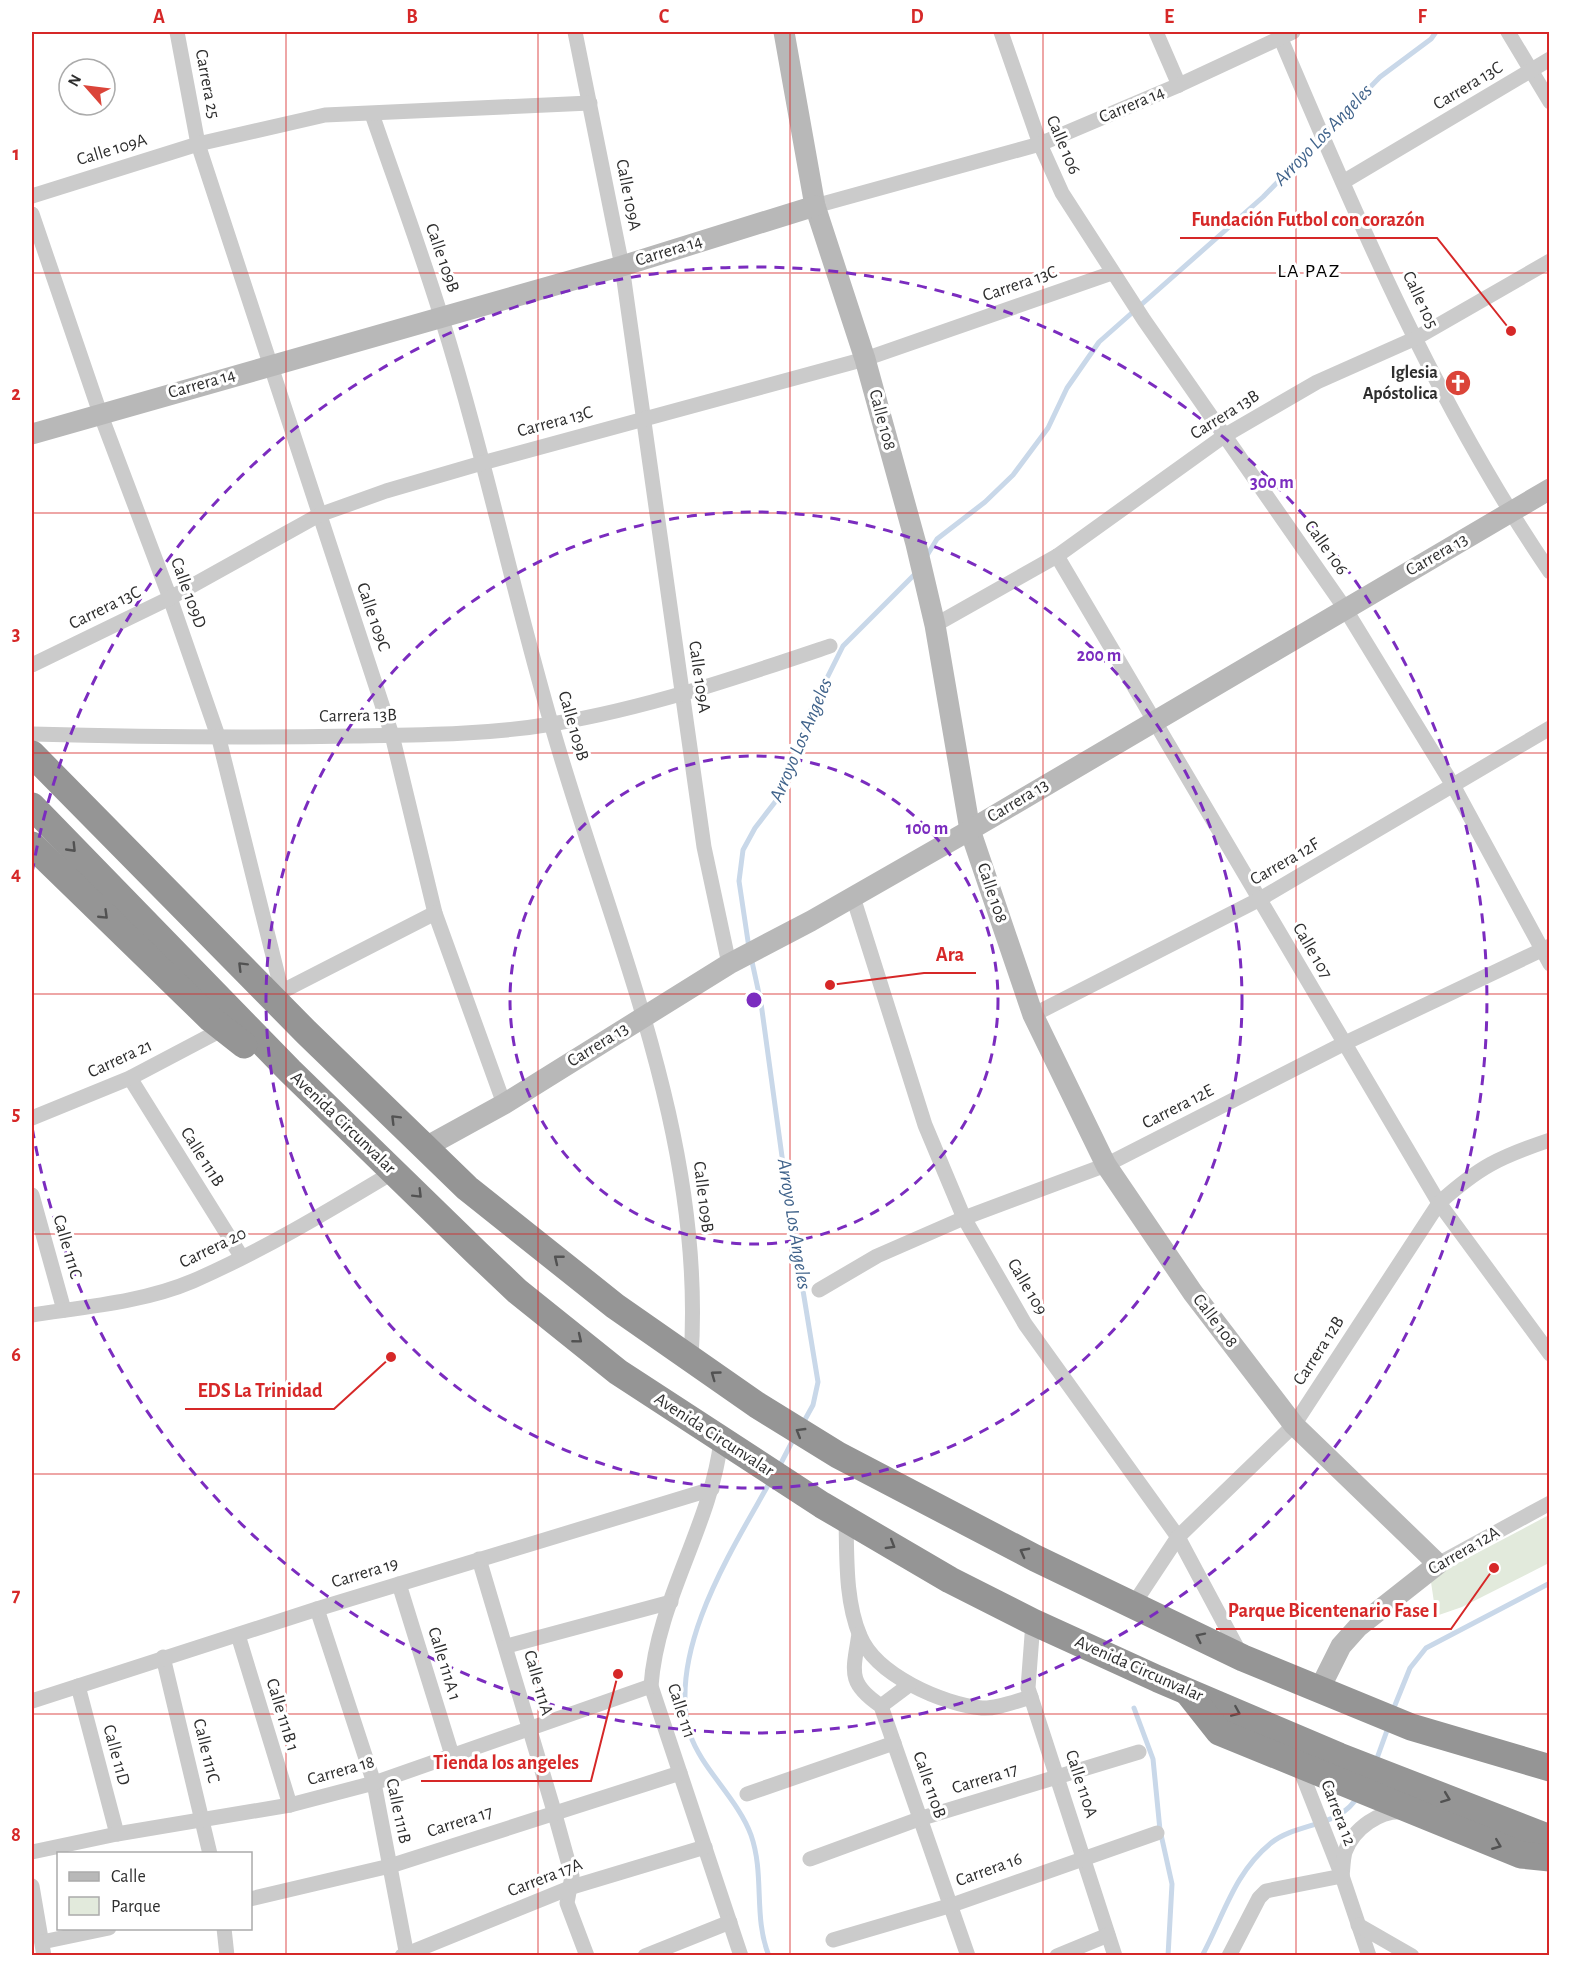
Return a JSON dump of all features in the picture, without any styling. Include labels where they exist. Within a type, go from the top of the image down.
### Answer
[{"type":"highway","points":[[32,754],[277,994],[424,1148],[467,1188],[615,1305],[763,1409],[838,1455],[1035,1558],[1243,1658],[1360,1708],[1411,1727],[1550,1768]]},
{"type":"highway","name":"Avenida Circunvalar","points":[[32,806],[290,1071],[517,1291],[618,1372],[822,1505],[950,1580],[1033,1622],[1187,1691],[1336,1767],[1386,1787],[1550,1838]]},
{"type":"highway","points":[[32,844],[223,1029],[274,1067],[290,1071]]},
{"type":"highway","points":[[1187,1691],[1219,1732],[1298,1764],[1336,1767]]},
{"type":"highway","points":[[1386,1787],[1423,1815],[1521,1855],[1550,1858]]},
{"type":"street","name":"Carrera 25","points":[[177,32],[198,144]]},
{"type":"street","points":[[575,32],[590,104]]},
{"type":"street","name":"Calle 108","points":[[784,32],[815,206],[865,359],[916,544],[935,625],[970,830],[1033,1015],[1106,1165],[1193,1293],[1294,1425],[1438,1564]]},
{"type":"street","name":"Calle 106","points":[[1001,32],[1040,144],[1062,193],[1112,273],[1344,608],[1454,787],[1545,948],[1550,964]]},
{"type":"street","points":[[1156,32],[1179,86]]},
{"type":"street","points":[[1508,32],[1550,102]]},
{"type":"street","name":"Carrera 14","points":[[32,434],[622,266],[815,206],[1040,144],[1179,86],[1284,34]]},
{"type":"street","name":"Calle 105","points":[[1284,34],[1316,122],[1416,338],[1509,513],[1550,572]]},
{"type":"street","name":"Carrera 13C","points":[[1343,182],[1550,59]]},
{"type":"street","name":"Calle 109A","points":[[32,196],[198,144],[325,115],[590,104],[622,266],[704,847],[733,962]]},
{"type":"street","name":"Calle 109B","points":[[372,114],[441,316],[551,724],[644,1016],[684,1184],[695,1305],[692,1358]]},
{"type":"street","name":"Calle 109C","points":[[198,144],[392,735],[435,914],[504,1104]]},
{"type":"street","name":"Calle 109D","points":[[32,214],[100,413],[170,598],[219,739],[277,994]]},
{"type":"street","name":"Carrera 13B","points":[[935,625],[1057,556],[1224,436],[1317,382],[1416,338],[1550,261]]},
{"type":"street","name":"Carrera 13C","points":[[32,665],[170,598],[319,515],[387,491],[482,463],[865,359],[1112,273]]},
{"type":"street","name":"Carrera 13","points":[[424,1148],[504,1104],[733,962],[970,830],[1154,719],[1550,489]]},
{"type":"street","name":"Calle 107","points":[[1057,556],[1343,1044],[1439,1203],[1550,1354]]},
{"type":"street","name":"Carrera 13B","points":[[32,734],[219,739],[470,733],[551,724],[682,696],[830,646]]},
{"type":"street","name":"Carrera 12F","points":[[1033,1015],[1260,899],[1454,787],[1550,728]]},
{"type":"street","name":"Calle 109","points":[[853,897],[925,1125],[964,1218],[1025,1324],[1178,1537],[1243,1658]]},
{"type":"street","points":[[277,994],[435,914]]},
{"type":"street","name":"Carrera 12E","points":[[819,1290],[877,1256],[964,1218],[1106,1165],[1343,1044],[1545,948]]},
{"type":"street","name":"Carrera 21","points":[[32,1118],[130,1078],[223,1029]]},
{"type":"street","name":"Calle 111B","points":[[130,1078],[242,1256]]},
{"type":"street","name":"Carrera 12B","points":[[1133,1605],[1178,1537],[1294,1425],[1439,1203],[1470,1175],[1504,1156],[1550,1140]]},
{"type":"street","name":"Carrera 20","points":[[32,1315],[142,1296],[192,1282],[394,1171]]},
{"type":"street","name":"Calle 111C","points":[[32,1195],[64,1310]]},
{"type":"street","name":"Calle 111","points":[[736,1451],[714,1484],[657,1640],[651,1686],[741,1956]]},
{"type":"street","name":"Calle 111","points":[[714,1484],[736,1451]]},
{"type":"street","name":"Carrera 19","points":[[32,1701],[317,1608],[714,1484]]},
{"type":"street","name":"Carrera 12A","points":[[1318,1690],[1341,1646],[1358,1627],[1438,1564],[1550,1503]]},
{"type":"street","points":[[846,1518],[847,1578],[859,1634],[853,1673],[855,1681],[863,1694],[881,1706],[909,1685]]},
{"type":"street","name":"Calle 111A","points":[[479,1559],[531,1727],[572,1876],[572,1887],[567,1903],[587,1956]]},
{"type":"street","name":"Calle 111A 1","points":[[399,1584],[453,1755]]},
{"type":"street","points":[[507,1646],[671,1602]]},
{"type":"street","name":"Calle 111B","points":[[317,1608],[374,1783],[405,1955]]},
{"type":"street","name":"Calle 110A","points":[[1033,1622],[1027,1683],[1059,1776],[1115,1956]]},
{"type":"street","points":[[859,1634],[876,1659],[909,1685],[944,1698],[984,1708],[1031,1697]]},
{"type":"street","name":"Calle 111B 1","points":[[238,1635],[290,1805]]},
{"type":"street","name":"Calle 111C","points":[[163,1657],[210,1852]]},
{"type":"street","name":"Calle 11D","points":[[78,1686],[117,1834]]},
{"type":"street","name":"Carrera 18","points":[[32,1852],[117,1834],[290,1805],[374,1783],[651,1686]]},
{"type":"street","name":"Calle 110B","points":[[881,1706],[968,1956]]},
{"type":"street","points":[[747,1794],[894,1743]]},
{"type":"street","name":"Carrera 17","points":[[810,1859],[919,1819],[1139,1752]]},
{"type":"street","name":"Carrera 12","points":[[1298,1764],[1342,1876],[1368,1956]]},
{"type":"street","name":"Carrera 17","points":[[252,1899],[390,1866],[554,1811],[680,1773]]},
{"type":"street","name":"Carrera 12","points":[[1342,1876],[1345,1852],[1357,1832],[1376,1817],[1399,1811],[1423,1815]]},
{"type":"street","name":"Carrera 16","points":[[833,1940],[952,1905],[1083,1857],[1157,1833]]},
{"type":"street","name":"Carrera 17A","points":[[405,1955],[572,1887],[705,1848]]},
{"type":"street","points":[[1229,1956],[1258,1898],[1266,1891],[1342,1876]]},
{"type":"street","points":[[32,1886],[44,1949],[106,1930]]},
{"type":"street","points":[[645,1956],[730,1922]]},
{"type":"street","points":[[1358,1925],[1412,1956]]},
{"type":"street","points":[[224,1930],[227,1956]]},
{"type":"street","points":[[1058,1956],[1108,1935]]},
{"type":"green space","points":[[1549,1515],[1549,1563],[1462,1607],[1436,1616],[1431,1582],[1439,1573]]},
{"type":"waterway","name":"Arroyo Los Angeles","points":[[926,557],[937,539],[985,502],[1013,475],[1048,428],[1067,388],[1099,342],[1263,197],[1380,77],[1431,39],[1436,32]]},
{"type":"waterway","name":"Arroyo Los Angeles","points":[[749,948],[739,881],[743,850],[755,828],[782,793],[809,714],[843,646],[916,573]]},
{"type":"waterway","name":"Arroyo Los Angeles","points":[[751,957],[761,1003],[787,1193],[818,1382],[813,1405],[802,1425]]},
{"type":"waterway","name":"Arroyo Los Angeles","points":[[779,1467],[794,1438]]},
{"type":"waterway","name":"Arroyo Los Angeles","points":[[769,1956],[761,1926],[757,1865],[751,1835],[738,1809],[695,1747],[690,1734],[685,1702],[687,1669],[707,1602],[722,1569],[771,1480]]},
{"type":"waterway","points":[[1393,1710],[1410,1668],[1426,1648],[1550,1583]]},
{"type":"waterway","points":[[1134,1708],[1153,1759],[1160,1830],[1172,1884],[1168,1956]]},
{"type":"waterway","name":"Arroyo Los Angeles","points":[[1376,1761],[1389,1725]]},
{"type":"waterway","name":"Arroyo Los Angeles","points":[[1202,1956],[1231,1895],[1258,1855],[1281,1836],[1340,1814],[1358,1796]]},
{"type":"place","name":"Fundación Futbol con corazón","points":[[1511,331]]},
{"type":"place","name":"Iglesia Apóstolica","points":[[1458,383]]},
{"type":"place","name":"Ara","points":[[830,985]]},
{"type":"place","name":"EDS La Trinidad","points":[[391,1357]]},
{"type":"place","name":"Parque Bicentenario Fase I","points":[[1494,1568]]},
{"type":"place","name":"Tienda los angeles","points":[[618,1674]]},
{"type":"district","name":"LA PAZ","points":[[1309,271]]}]
